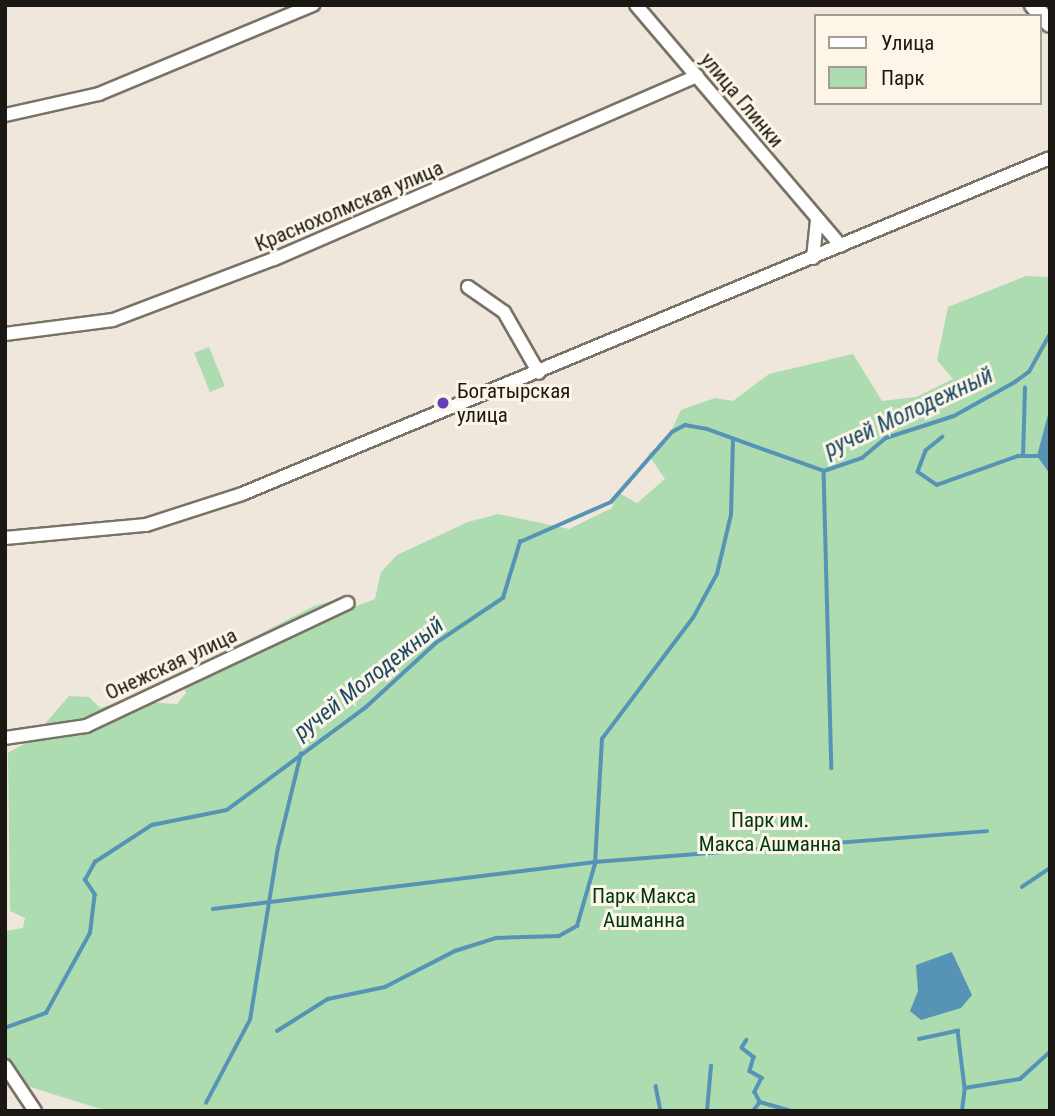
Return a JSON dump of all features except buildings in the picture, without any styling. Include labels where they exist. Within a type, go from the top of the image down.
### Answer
[{"type":"main road","points":[[1033,5],[1050,24]]},
{"type":"street","points":[[5,115],[99,94],[313,5]]},
{"type":"street","name":"улица Глинки","points":[[636,5],[841,246]]},
{"type":"street","name":"Краснохолмская улица","points":[[5,334],[52,332],[138,310],[287,254],[697,76]]},
{"type":"street","points":[[5,538],[105,531],[175,517],[539,373],[1050,158]]},
{"type":"street","points":[[813,258],[817,219]]},
{"type":"street","points":[[468,287],[504,312],[539,373]]},
{"type":"street","name":"Онежская улица","points":[[5,738],[86,726],[346,603]]},
{"type":"street","points":[[5,1066],[35,1111]]},
{"type":"green space","name":"Парк Макса Ашманна","points":[[1026,276],[1050,277],[1050,1111],[107,1111],[24,1085],[5,1071],[5,931],[23,928],[25,918],[10,911],[8,753],[31,740],[69,696],[89,697],[100,708],[121,701],[177,704],[186,693],[180,675],[314,606],[350,596],[357,606],[375,599],[381,572],[397,555],[468,522],[498,514],[569,529],[612,508],[617,492],[637,503],[665,479],[648,454],[668,438],[681,410],[715,398],[733,401],[769,374],[853,354],[882,401],[916,397],[953,379],[937,360],[948,307]]},
{"type":"green space","points":[[209,347],[225,386],[210,392],[194,353]]},
{"type":"water","points":[[1050,407],[1050,474],[1037,456]]},
{"type":"water","points":[[952,952],[972,995],[961,1008],[921,1020],[910,1011],[918,991],[916,965]]},
{"type":"waterway","name":"ручей Молодежный","points":[[5,1028],[46,1013],[90,933],[95,895],[85,880],[95,862],[152,825],[227,810],[365,708],[436,643],[503,598],[520,542],[611,502],[672,432],[685,425],[707,429],[824,471],[862,458],[886,438],[954,416],[1015,382],[1029,372],[1050,334]]},
{"type":"waterway","points":[[1023,456],[1025,388]]},
{"type":"waterway","points":[[943,437],[926,451],[918,472],[937,485],[1018,456],[1037,456]]},
{"type":"waterway","points":[[277,1031],[328,999],[385,987],[455,951],[496,938],[559,936],[577,926],[595,864],[602,739],[693,618],[717,574],[731,515],[733,439]]},
{"type":"waterway","points":[[824,471],[832,768]]},
{"type":"waterway","points":[[206,1103],[250,1020],[278,848],[301,754]]},
{"type":"waterway","points":[[213,909],[595,862],[987,831]]},
{"type":"waterway","points":[[1022,887],[1050,868]]},
{"type":"waterway","points":[[919,1039],[958,1031],[965,1088]]},
{"type":"waterway","points":[[747,1040],[742,1048],[754,1057],[750,1071],[762,1078],[755,1092],[760,1102]]},
{"type":"waterway","points":[[962,1111],[965,1088],[1020,1079],[1050,1052]]},
{"type":"waterway","points":[[707,1111],[711,1066]]},
{"type":"waterway","points":[[656,1086],[661,1111]]},
{"type":"waterway","points":[[753,1111],[760,1102],[792,1111]]},
{"type":"place","name":"Богатырская улица","points":[[443,403]]},
{"type":"park label","name":"Парк им. Макса Ашманна","points":[[770,832]]}]
